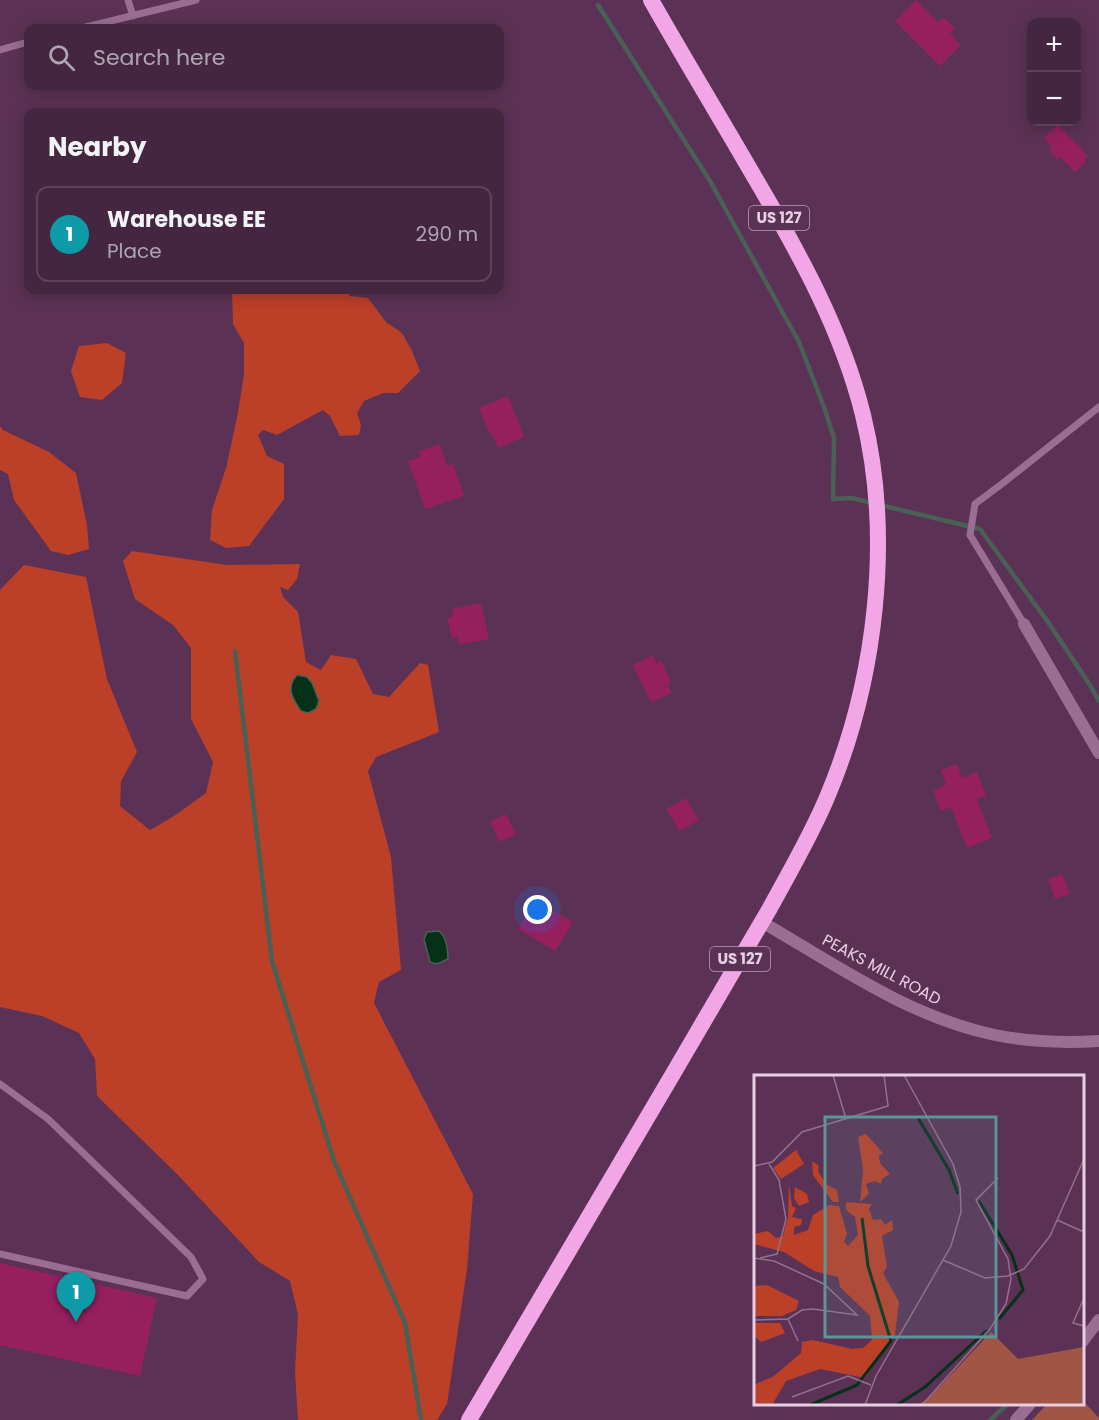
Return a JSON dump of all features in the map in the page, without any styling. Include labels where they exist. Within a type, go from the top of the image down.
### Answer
[{"type":"highway","name":"US 127","points":[[469,1420],[792,869],[819,815],[844,754],[859,701],[871,639],[876,591],[877,534],[874,477],[856,389],[824,305],[781,220],[651,0]]},
{"type":"street","points":[[1024,624],[1099,753]]},
{"type":"street","name":"PEAKS MILL ROAD","points":[[762,922],[875,988],[930,1015],[961,1026],[1030,1041],[1099,1041]]},
{"type":"street","points":[[1084,1341],[1099,1320]]},
{"type":"street","points":[[1016,1420],[1029,1405]]},
{"type":"lane","points":[[128,0],[133,16]]},
{"type":"lane","points":[[99,24],[196,0]]},
{"type":"lane","points":[[0,50],[24,43]]},
{"type":"lane","points":[[1024,624],[970,535],[975,504],[1099,407]]},
{"type":"lane","points":[[0,1084],[48,1119],[191,1257],[203,1279],[188,1296],[0,1254]]},
{"type":"shaded area","points":[[232,294],[350,294],[349,296],[368,298],[386,322],[402,333],[420,371],[398,393],[383,393],[364,401],[357,413],[361,425],[359,435],[340,436],[330,416],[323,410],[277,435],[263,430],[258,435],[267,456],[284,464],[284,499],[249,546],[226,548],[210,540],[212,510],[226,468],[244,374],[244,343],[233,324]]},
{"type":"shaded area","points":[[107,343],[126,353],[122,383],[102,400],[80,397],[71,371],[79,346]]},
{"type":"shaded area","points":[[0,426],[3,430],[49,452],[76,473],[87,525],[89,549],[68,555],[51,551],[14,500],[8,474],[0,470]]},
{"type":"shaded area","points":[[132,551],[227,565],[300,564],[297,579],[288,590],[280,587],[283,597],[298,612],[306,662],[321,670],[331,655],[356,659],[373,694],[389,697],[420,663],[428,665],[439,732],[376,757],[368,771],[391,857],[401,970],[379,982],[374,1003],[473,1194],[467,1269],[447,1404],[437,1420],[298,1420],[295,1372],[298,1315],[290,1281],[259,1262],[178,1175],[97,1096],[95,1059],[79,1033],[42,1016],[0,1007],[0,590],[24,565],[86,577],[107,679],[137,752],[121,781],[120,806],[150,830],[206,793],[213,762],[191,719],[191,648],[173,625],[135,599],[123,561]]},
{"type":"shaded area","points":[[297,675],[307,677],[319,701],[316,709],[308,713],[301,711],[292,693],[291,684]]},
{"type":"shaded area","points":[[439,931],[445,940],[448,959],[437,964],[430,962],[424,939],[427,932]]},
{"type":"shaded area","points":[[1084,1402],[1099,1418],[1099,1420],[1032,1420],[1046,1405],[1084,1405]]},
{"type":"building","points":[[916,0],[938,22],[943,17],[955,28],[950,33],[961,45],[940,66],[895,21]]},
{"type":"building","points":[[1059,126],[1088,156],[1084,159],[1086,162],[1075,172],[1060,157],[1057,159],[1049,150],[1052,147],[1044,138]]},
{"type":"building","points":[[508,396],[524,437],[498,448],[479,408]]},
{"type":"building","points":[[440,444],[447,466],[453,464],[464,496],[425,509],[408,461],[420,457],[418,452]]},
{"type":"building","points":[[481,603],[489,639],[459,645],[458,637],[452,638],[447,618],[453,617],[452,609]]},
{"type":"building","points":[[653,655],[657,663],[661,661],[671,682],[667,684],[672,693],[651,702],[633,665]]},
{"type":"building","points":[[957,764],[962,778],[977,772],[986,796],[977,799],[992,838],[967,848],[951,807],[941,811],[933,790],[946,785],[941,770]]},
{"type":"building","points":[[686,798],[699,820],[680,831],[666,809]]},
{"type":"building","points":[[506,814],[516,835],[499,842],[490,821]]},
{"type":"building","points":[[1062,874],[1070,894],[1055,899],[1048,879]]},
{"type":"building","points":[[535,900],[573,922],[555,951],[518,929]]},
{"type":"building","points":[[0,1263],[157,1298],[140,1376],[0,1345]]},
{"type":"waterway","points":[[598,5],[710,181],[799,342],[834,438],[833,499],[852,498],[872,503]]},
{"type":"waterway","points":[[880,505],[980,529],[1048,622],[1099,701]]},
{"type":"waterway","points":[[235,651],[272,961],[334,1161],[405,1323],[421,1420]]},
{"type":"waterway","points":[[990,1420],[1007,1405]]},
{"type":"place","name":"Warehouse EE","points":[[76,1322]]}]
